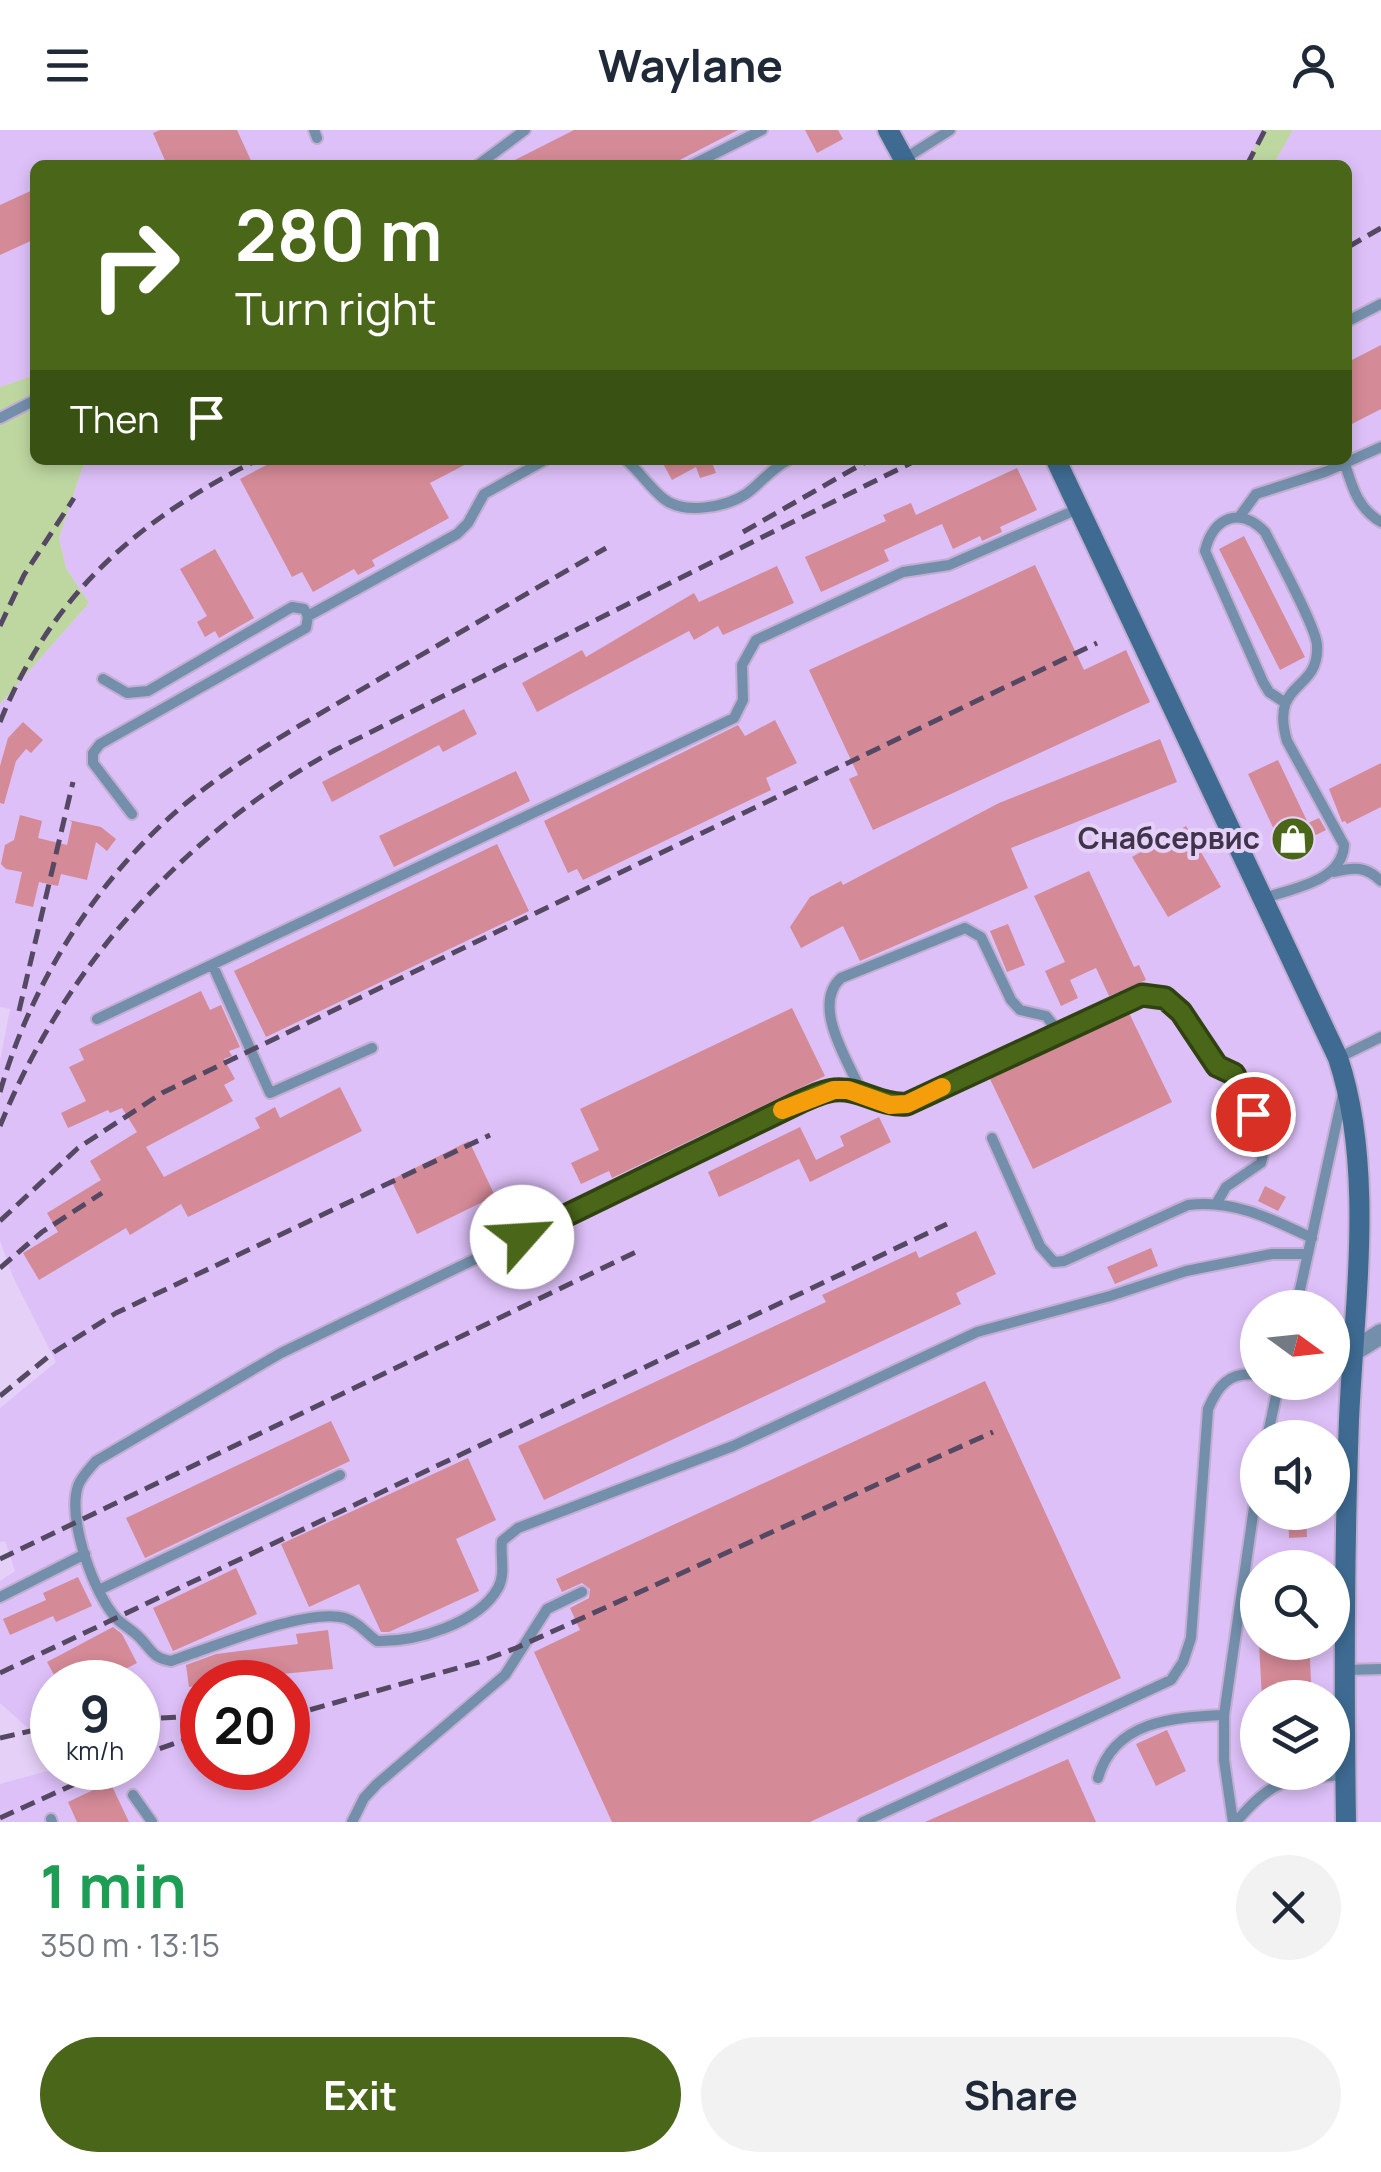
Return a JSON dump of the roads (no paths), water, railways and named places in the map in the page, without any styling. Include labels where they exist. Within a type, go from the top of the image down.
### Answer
[{"type":"main road","points":[[888,130],[905,160]]},
{"type":"main road","points":[[1058,465],[1346,1080],[1356,1148],[1358,1212],[1344,1550],[1346,1680]]},
{"type":"main road","points":[[1345,1790],[1346,1822]]},
{"type":"street","points":[[1352,1352],[1381,1334]]},
{"type":"lane","points":[[485,160],[525,130]]},
{"type":"lane","points":[[702,160],[762,130]]},
{"type":"lane","points":[[909,160],[950,130]]},
{"type":"lane","points":[[1352,319],[1381,304]]},
{"type":"lane","points":[[0,418],[30,403]]},
{"type":"lane","points":[[1352,458],[1381,447]]},
{"type":"lane","points":[[308,616],[456,534],[468,523],[484,494],[537,465]]},
{"type":"lane","points":[[631,465],[671,504],[694,508],[736,499],[779,465]]},
{"type":"lane","points":[[1284,702],[1262,682],[1205,551],[1208,535],[1240,516],[1256,494],[1337,465]]},
{"type":"lane","points":[[1345,465],[1355,496],[1364,510],[1381,522]]},
{"type":"lane","points":[[96,1019],[734,718],[743,700],[742,664],[756,640],[903,572],[949,565],[1078,509]]},
{"type":"lane","points":[[1240,516],[1252,519],[1266,532],[1316,638],[1316,662],[1310,676],[1284,702],[1282,724],[1287,741],[1344,845],[1343,859],[1334,872]]},
{"type":"lane","points":[[103,679],[126,694],[148,691],[292,607],[304,608],[308,616],[306,628],[95,748],[92,763],[132,814]]},
{"type":"lane","points":[[1262,899],[1354,867],[1370,871],[1381,881]]},
{"type":"lane","points":[[864,1095],[827,1011],[833,985],[840,978],[954,930],[965,928],[981,936],[1011,1000],[1020,1010],[1046,1016],[1059,1032]]},
{"type":"lane","points":[[213,966],[270,1093],[372,1048]]},
{"type":"lane","points":[[1216,1204],[1226,1187],[1261,1163],[1266,1142],[1234,1074],[1217,1066],[1181,1012],[1165,998],[1142,995],[907,1104],[890,1105],[834,1090],[802,1101],[281,1353],[96,1461],[78,1486],[77,1521],[85,1554],[115,1617],[142,1639],[151,1654],[170,1661],[279,1625],[318,1617],[354,1622],[377,1641],[424,1635],[472,1614],[497,1590],[502,1578],[502,1540],[518,1528],[733,1446],[976,1332],[1186,1271],[1272,1254],[1308,1254]]},
{"type":"lane","points":[[1338,1058],[1381,1037]]},
{"type":"lane","points":[[1300,1290],[1346,1080]]},
{"type":"lane","points":[[992,1138],[1040,1246],[1054,1262],[1064,1261],[1188,1204],[1216,1204],[1253,1212],[1312,1238]]},
{"type":"lane","points":[[863,1822],[1171,1680],[1183,1662],[1191,1638],[1208,1408],[1226,1379],[1240,1374]]},
{"type":"lane","points":[[99,1590],[340,1475]]},
{"type":"lane","points":[[1234,1822],[1224,1760],[1224,1715],[1251,1530]]},
{"type":"lane","points":[[0,1597],[85,1554]]},
{"type":"lane","points":[[352,1822],[364,1798],[377,1784],[505,1675],[547,1609],[582,1592]]},
{"type":"lane","points":[[1346,1670],[1381,1669]]},
{"type":"lane","points":[[1098,1778],[1115,1744],[1134,1732],[1187,1716],[1224,1715]]},
{"type":"lane","points":[[1234,1822],[1267,1790]]},
{"type":"lane","points":[[133,1794],[152,1822]]},
{"type":"railway","points":[[1250,160],[1265,130]]},
{"type":"railway","points":[[1352,245],[1381,228]]},
{"type":"railway","points":[[0,722],[45,636],[103,566],[173,509],[248,465]]},
{"type":"railway","points":[[743,532],[860,465]]},
{"type":"railway","points":[[0,1126],[59,1011],[135,909],[228,821],[280,783],[335,750],[907,465]]},
{"type":"railway","points":[[0,626],[24,575],[74,498]]},
{"type":"railway","points":[[0,1092],[32,1007],[77,926],[133,854],[165,821],[266,746],[606,548]]},
{"type":"railway","points":[[0,1221],[78,1148],[162,1093],[1097,643]]},
{"type":"railway","points":[[19,1011],[73,782]]},
{"type":"railway","points":[[0,1396],[54,1352],[116,1313],[490,1135]]},
{"type":"railway","points":[[0,1268],[42,1232],[102,1193]]},
{"type":"railway","points":[[0,1673],[947,1224]]},
{"type":"railway","points":[[0,1559],[640,1250]]},
{"type":"railway","points":[[310,1710],[516,1648],[993,1432]]},
{"type":"railway","points":[[160,1718],[180,1717]]},
{"type":"railway","points":[[0,1738],[30,1731]]},
{"type":"railway","points":[[160,1748],[180,1742]]},
{"type":"railway","points":[[0,1818],[62,1790]]},
{"type":"place","name":"Снабсервис","points":[[1293,839]]}]
